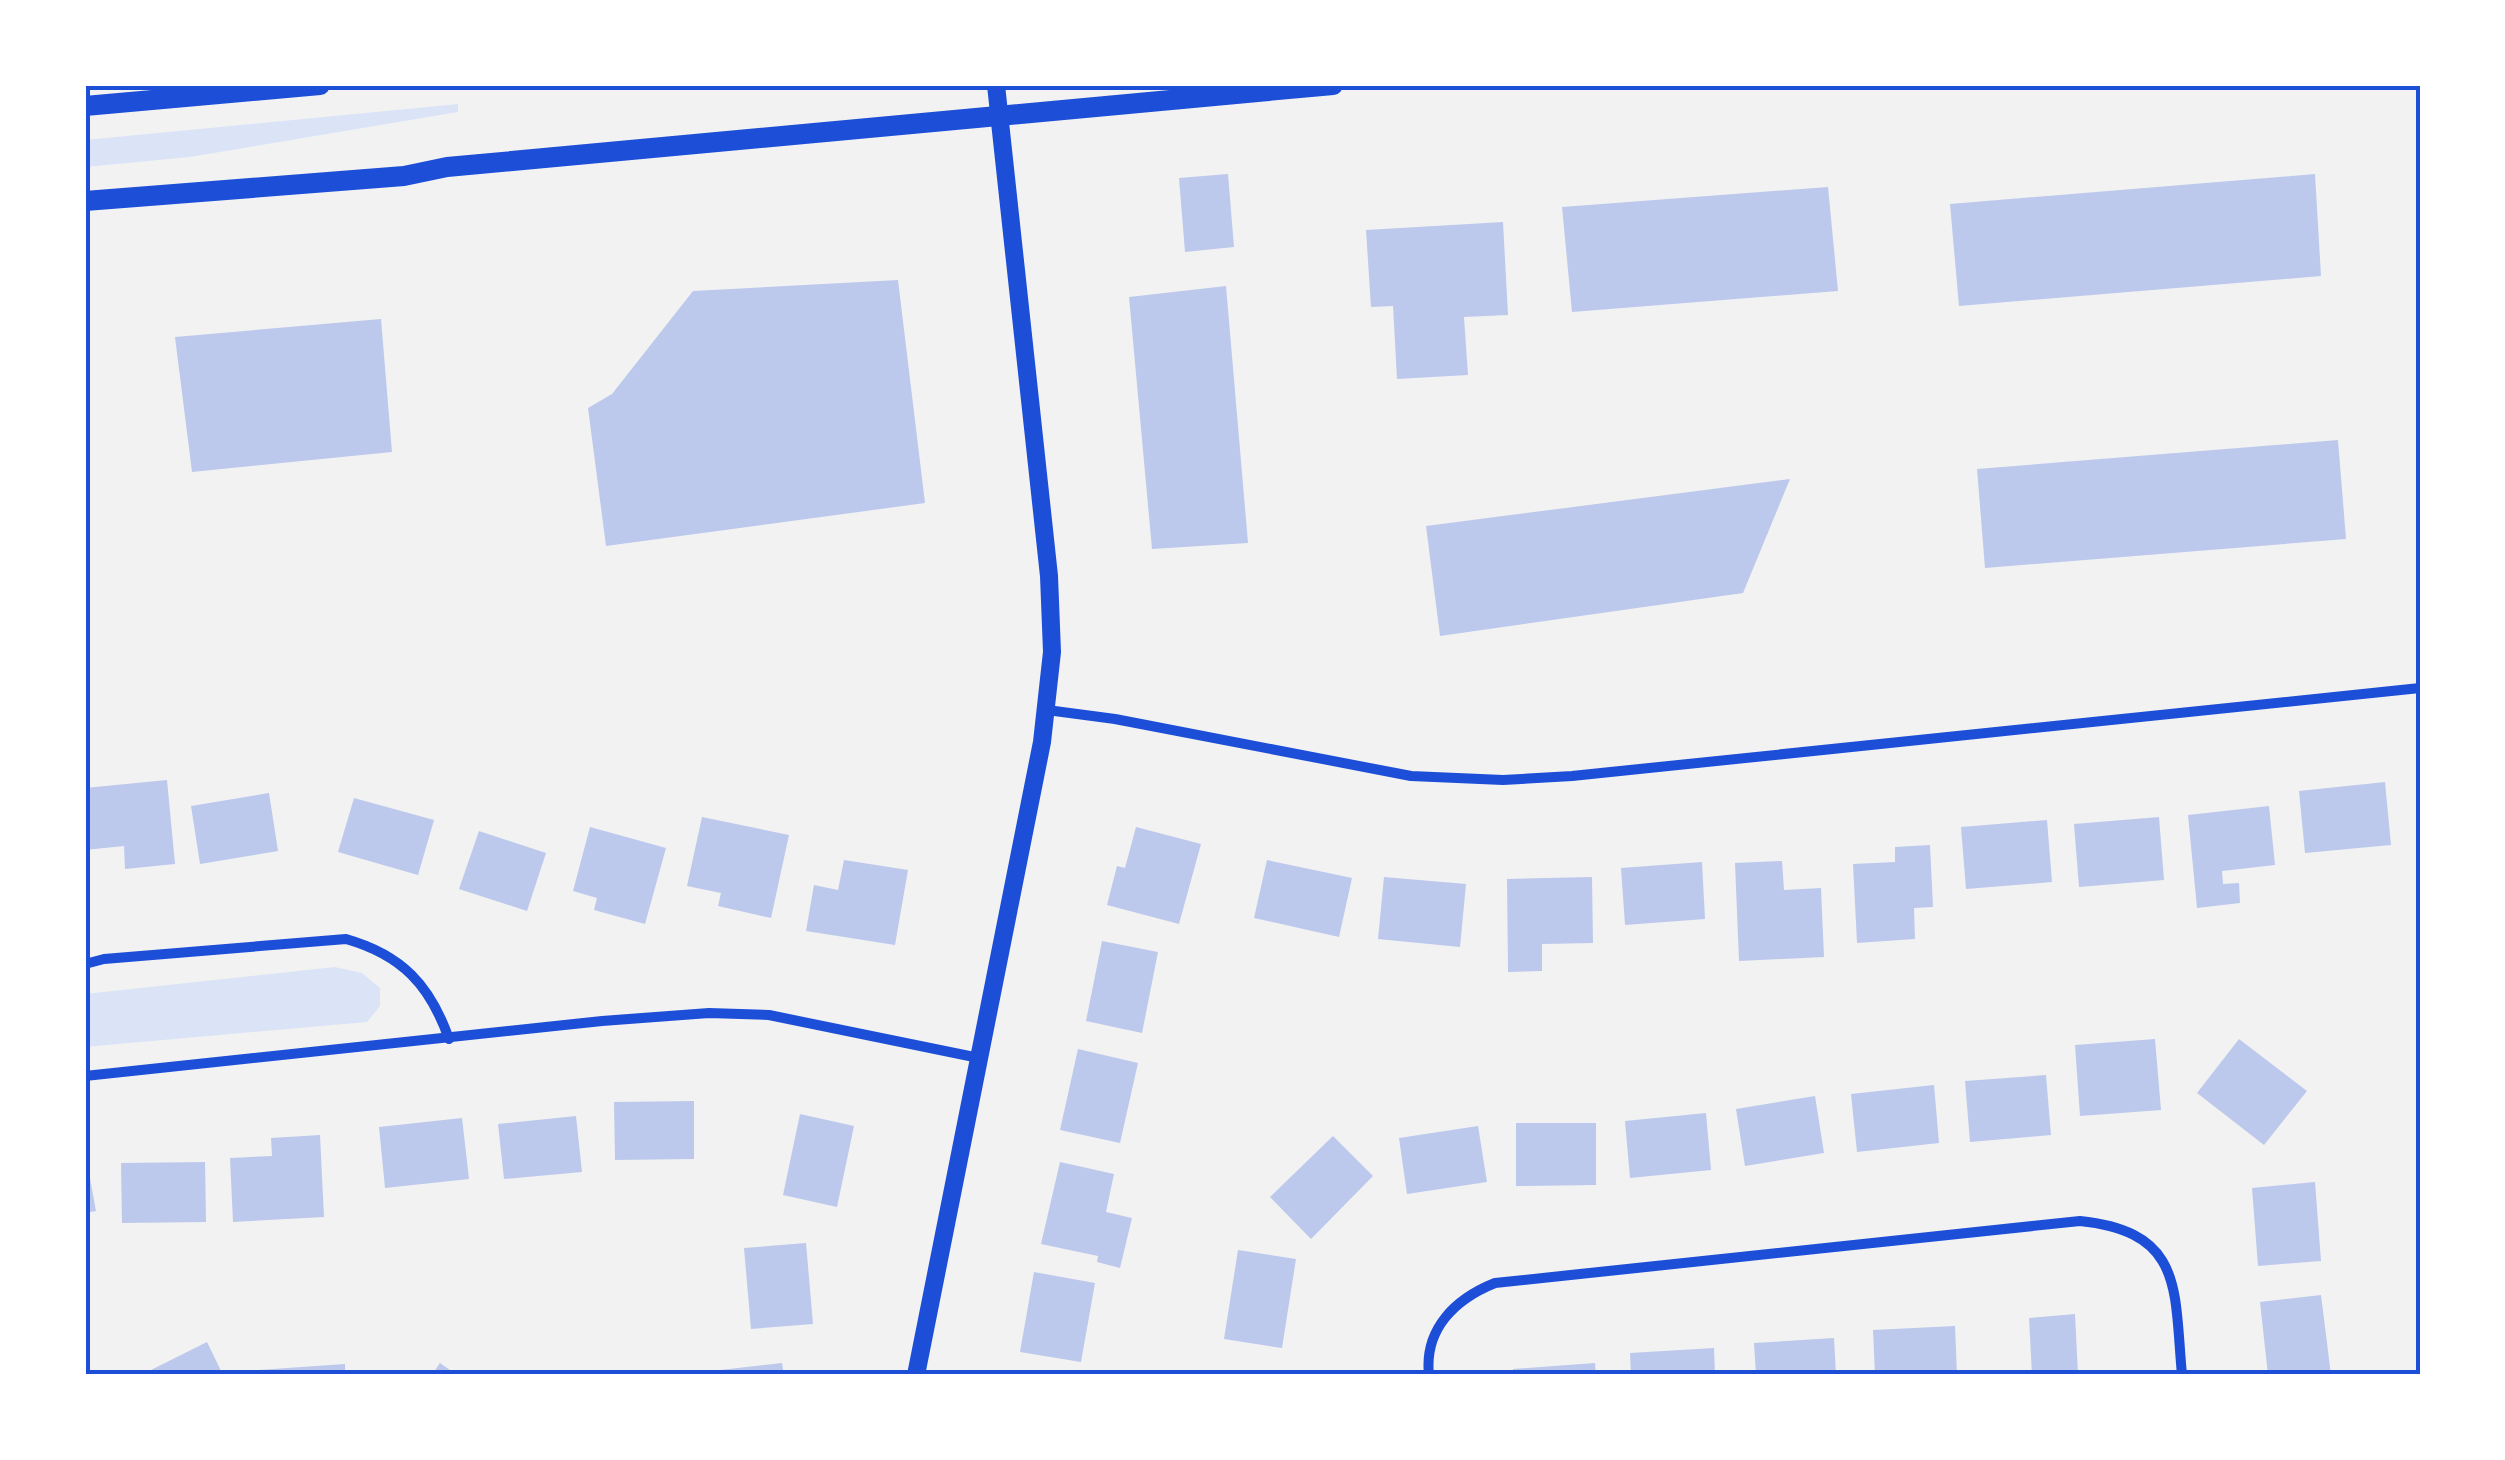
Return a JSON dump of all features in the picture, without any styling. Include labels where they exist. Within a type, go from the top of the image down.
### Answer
[{"type":"main road","points":[[85,106],[320,85]]},
{"type":"main road","points":[[85,201],[404,176],[447,167],[1333,85]]},
{"type":"street","points":[[916,1375],[1047,710],[1052,652],[1050,576],[996,85]]},
{"type":"street","points":[[1047,710],[1114,718],[1396,774],[1503,780],[2420,688]]},
{"type":"street","points":[[85,964],[346,939],[371,946],[397,961],[419,981],[439,1009],[449,1039]]},
{"type":"street","points":[[85,1076],[602,1021],[739,1013],[979,1058]]},
{"type":"street","points":[[1429,1375],[1432,1337],[1448,1312],[1470,1293],[1495,1283],[2080,1221],[2112,1224],[2140,1236],[2161,1257],[2174,1284],[2182,1375]]},
{"type":"shaded area","points":[[458,104],[458,112],[190,157],[85,167],[85,140]]},
{"type":"shaded area","points":[[335,967],[362,973],[380,988],[380,1006],[367,1022],[85,1047],[85,994]]},
{"type":"building","points":[[1228,174],[1234,247],[1185,252],[1179,178]]},
{"type":"building","points":[[2315,174],[2321,276],[1959,306],[1950,204]]},
{"type":"building","points":[[1828,187],[1838,291],[1572,312],[1562,207]]},
{"type":"building","points":[[1503,222],[1508,315],[1464,317],[1468,375],[1397,379],[1393,306],[1371,307],[1366,230]]},
{"type":"building","points":[[898,280],[925,503],[606,546],[588,408],[612,394],[693,291]]},
{"type":"building","points":[[1226,286],[1248,543],[1152,549],[1129,297]]},
{"type":"building","points":[[381,319],[392,452],[192,472],[175,337]]},
{"type":"building","points":[[2338,440],[2346,539],[1985,568],[1977,469]]},
{"type":"building","points":[[1790,479],[1743,593],[1440,636],[1426,526]]},
{"type":"building","points":[[167,780],[175,864],[125,869],[124,846],[85,850],[85,788]]},
{"type":"building","points":[[2385,782],[2391,845],[2305,853],[2299,791]]},
{"type":"building","points":[[269,793],[278,851],[200,864],[191,806]]},
{"type":"building","points":[[354,798],[434,820],[418,875],[338,852]]},
{"type":"building","points":[[2269,806],[2275,865],[2222,871],[2223,884],[2239,883],[2240,903],[2197,908],[2188,815]]},
{"type":"building","points":[[702,817],[789,835],[771,918],[718,906],[721,893],[687,886]]},
{"type":"building","points":[[2159,817],[2164,880],[2079,887],[2074,824]]},
{"type":"building","points":[[2047,820],[2052,882],[1966,889],[1961,827]]},
{"type":"building","points":[[590,827],[666,848],[645,924],[594,910],[597,898],[573,891]]},
{"type":"building","points":[[1136,827],[1201,844],[1179,924],[1107,905],[1117,866],[1125,868]]},
{"type":"building","points":[[479,831],[546,853],[527,911],[459,889]]},
{"type":"building","points":[[1930,845],[1933,907],[1914,908],[1915,939],[1857,943],[1853,864],[1895,862],[1895,847]]},
{"type":"building","points":[[844,860],[908,870],[895,945],[806,931],[814,885],[838,890]]},
{"type":"building","points":[[1267,860],[1352,878],[1339,937],[1254,918]]},
{"type":"building","points":[[1782,861],[1784,890],[1821,888],[1824,957],[1739,961],[1735,863]]},
{"type":"building","points":[[1702,862],[1705,919],[1625,925],[1621,868]]},
{"type":"building","points":[[1384,877],[1466,884],[1460,947],[1378,939]]},
{"type":"building","points":[[1592,877],[1593,943],[1542,944],[1542,971],[1508,972],[1507,879]]},
{"type":"building","points":[[1102,941],[1158,952],[1142,1033],[1086,1021]]},
{"type":"building","points":[[2155,1039],[2161,1110],[2080,1116],[2075,1045]]},
{"type":"building","points":[[2239,1039],[2307,1091],[2264,1145],[2197,1093]]},
{"type":"building","points":[[1078,1049],[1138,1063],[1120,1143],[1060,1130]]},
{"type":"building","points":[[2046,1075],[2051,1135],[1970,1142],[1965,1081]]},
{"type":"building","points":[[1934,1085],[1939,1143],[1857,1152],[1851,1094]]},
{"type":"building","points":[[1815,1096],[1824,1153],[1745,1166],[1736,1109]]},
{"type":"building","points":[[694,1101],[694,1159],[615,1160],[614,1102]]},
{"type":"building","points":[[1706,1113],[1711,1170],[1630,1178],[1625,1121]]},
{"type":"building","points":[[800,1114],[854,1126],[837,1207],[783,1195]]},
{"type":"building","points":[[576,1116],[582,1172],[504,1179],[498,1124]]},
{"type":"building","points":[[462,1118],[469,1179],[385,1188],[379,1127]]},
{"type":"building","points":[[1516,1123],[1596,1123],[1596,1185],[1516,1186]]},
{"type":"building","points":[[1478,1126],[1487,1182],[1407,1194],[1399,1138]]},
{"type":"building","points":[[320,1135],[324,1217],[233,1222],[230,1158],[272,1156],[271,1138]]},
{"type":"building","points":[[1333,1136],[1373,1176],[1311,1239],[1270,1197]]},
{"type":"building","points":[[85,1151],[96,1211],[85,1213]]},
{"type":"building","points":[[205,1162],[206,1222],[122,1223],[121,1163]]},
{"type":"building","points":[[1060,1162],[1114,1174],[1106,1212],[1132,1218],[1120,1268],[1097,1262],[1098,1256],[1041,1244]]},
{"type":"building","points":[[2315,1182],[2321,1261],[2258,1266],[2252,1188]]},
{"type":"building","points":[[806,1243],[813,1324],[751,1329],[744,1248]]},
{"type":"building","points":[[1238,1250],[1296,1259],[1282,1348],[1224,1339]]},
{"type":"building","points":[[1034,1272],[1095,1283],[1081,1362],[1020,1352]]},
{"type":"building","points":[[2321,1295],[2331,1375],[2268,1375],[2260,1302]]},
{"type":"building","points":[[2075,1314],[2078,1375],[2032,1375],[2029,1318]]},
{"type":"building","points":[[1955,1326],[1957,1375],[1875,1375],[1873,1330]]},
{"type":"building","points":[[1834,1338],[1836,1375],[1756,1375],[1754,1343]]},
{"type":"building","points":[[207,1342],[223,1375],[141,1375]]},
{"type":"building","points":[[1714,1348],[1715,1375],[1631,1375],[1630,1353]]},
{"type":"building","points":[[440,1363],[457,1375],[432,1375]]},
{"type":"building","points":[[782,1363],[784,1375],[721,1375],[720,1370]]},
{"type":"building","points":[[1595,1363],[1596,1375],[1513,1375],[1513,1369]]},
{"type":"building","points":[[345,1364],[345,1375],[259,1375],[258,1370]]}]
